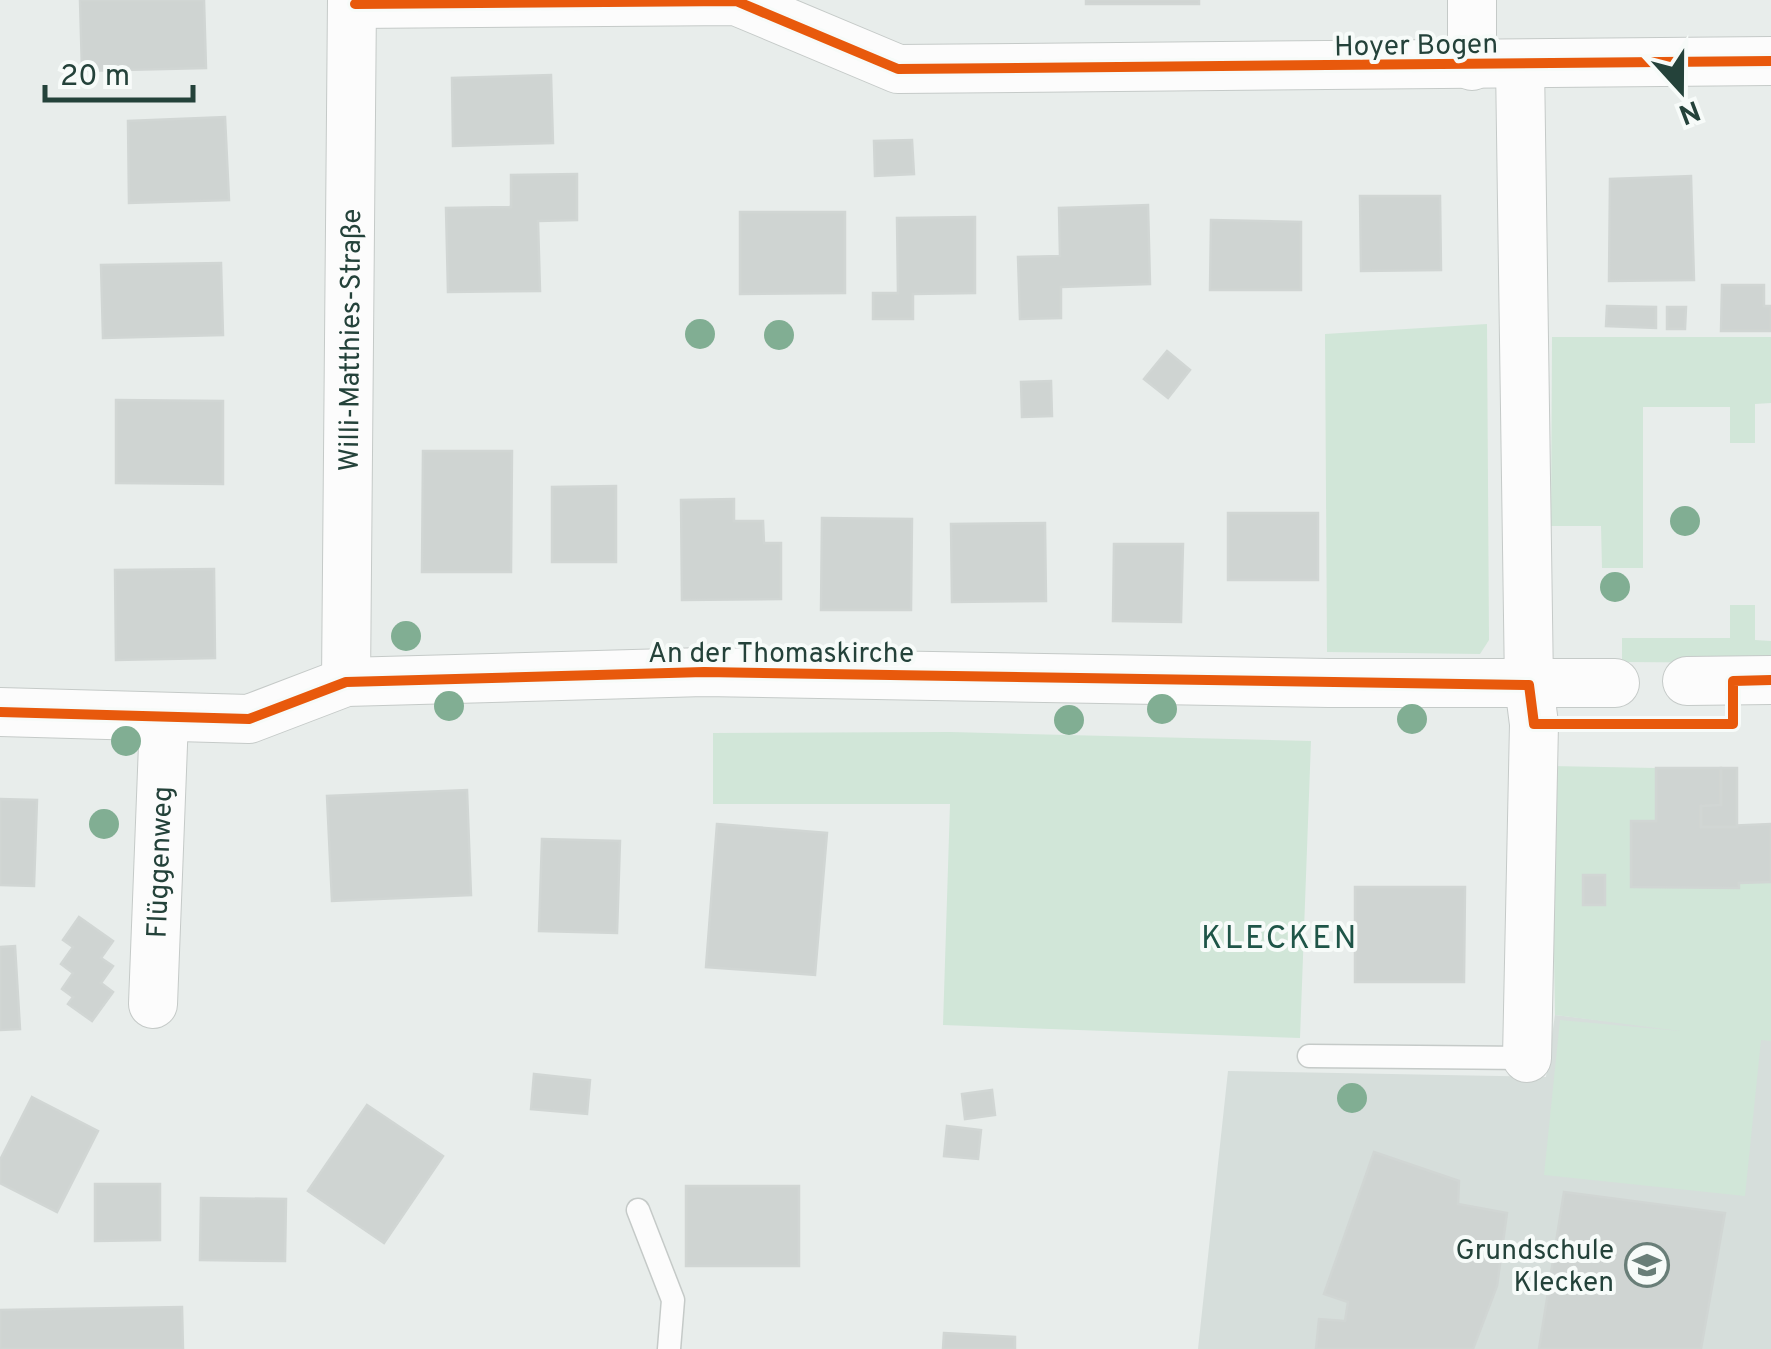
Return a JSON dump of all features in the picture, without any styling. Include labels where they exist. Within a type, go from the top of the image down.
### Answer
[{"type":"street","name":"Hoyer Bogen","points":[[1472,0],[1472,66]]},
{"type":"street","name":"Hoyer Bogen","points":[[354,2],[736,1],[898,70],[1771,61]]},
{"type":"street","name":"Willi-Matthies-Straße","points":[[346,682],[354,2]]},
{"type":"street","name":"Hoyer Bogen","points":[[1520,64],[1529,685]]},
{"type":"street","name":"An der Thomaskirche","points":[[0,712],[250,719],[346,682],[704,672],[1529,685],[1615,683]]},
{"type":"street","points":[[1687,680],[1771,680]]},
{"type":"street","points":[[1527,1058],[1534,724],[1529,685]]},
{"type":"street","name":"Flüggenweg","points":[[153,1004],[164,719]]},
{"type":"lane","points":[[1309,1056],[1527,1058]]},
{"type":"lane","points":[[638,1210],[672,1300],[668,1349]]},
{"type":"shaded area","points":[[1555,1015],[1771,1040],[1771,1349],[1198,1349],[1228,1071],[1546,1077]]},
{"type":"green space","points":[[1487,324],[1489,640],[1480,654],[1327,652],[1325,334]]},
{"type":"green space","points":[[1552,337],[1771,337],[1771,403],[1755,404],[1755,443],[1730,443],[1730,407],[1643,407],[1643,568],[1602,568],[1601,526],[1551,526]]},
{"type":"green space","points":[[1730,605],[1755,605],[1755,640],[1771,641],[1771,663],[1622,662],[1622,638],[1730,638]]},
{"type":"green space","points":[[950,732],[1311,741],[1300,1038],[943,1025],[950,804],[713,804],[713,733]]},
{"type":"green space","points":[[1551,766],[1656,768],[1656,821],[1632,821],[1739,883],[1771,882],[1771,1041],[1761,1040],[1745,1196],[1544,1175],[1560,1020],[1680,1031],[1555,1015]]},
{"type":"building","points":[[80,0],[204,0],[206,68],[82,71]]},
{"type":"building","points":[[1086,0],[1199,0],[1199,4],[1086,4]]},
{"type":"building","points":[[551,75],[553,143],[453,146],[452,78]]},
{"type":"building","points":[[225,117],[229,200],[129,203],[128,121]]},
{"type":"building","points":[[912,140],[914,174],[875,176],[874,141]]},
{"type":"building","points":[[577,174],[577,220],[538,221],[540,291],[448,292],[446,208],[511,207],[511,175]]},
{"type":"building","points":[[1691,176],[1694,280],[1609,281],[1610,179]]},
{"type":"building","points":[[1360,196],[1440,196],[1441,270],[1361,271]]},
{"type":"building","points":[[1148,205],[1150,284],[1061,287],[1061,318],[1020,319],[1018,257],[1060,256],[1059,208]]},
{"type":"building","points":[[740,212],[845,212],[845,293],[740,294]]},
{"type":"building","points":[[975,217],[975,293],[913,294],[913,319],[873,319],[873,293],[898,293],[897,218]]},
{"type":"building","points":[[1211,220],[1301,222],[1301,290],[1210,290]]},
{"type":"building","points":[[221,263],[223,335],[103,338],[101,265]]},
{"type":"building","points":[[1722,285],[1764,285],[1764,306],[1771,306],[1771,331],[1721,331]]},
{"type":"building","points":[[1607,306],[1656,307],[1656,328],[1606,326]]},
{"type":"building","points":[[1667,307],[1686,307],[1685,329],[1667,329]]},
{"type":"building","points":[[1167,351],[1190,370],[1168,398],[1144,379]]},
{"type":"building","points":[[1051,381],[1052,416],[1022,417],[1021,382]]},
{"type":"building","points":[[116,400],[223,401],[223,484],[116,483]]},
{"type":"building","points":[[423,451],[512,451],[511,572],[422,572]]},
{"type":"building","points":[[616,486],[616,562],[552,562],[552,487]]},
{"type":"building","points":[[734,499],[734,521],[763,521],[764,543],[781,543],[781,599],[682,600],[681,500]]},
{"type":"building","points":[[1228,513],[1318,513],[1318,580],[1228,580]]},
{"type":"building","points":[[822,518],[912,519],[911,610],[821,610]]},
{"type":"building","points":[[1045,523],[1046,601],[952,602],[951,524]]},
{"type":"building","points":[[1114,544],[1183,544],[1181,622],[1113,621]]},
{"type":"building","points":[[214,569],[215,658],[116,660],[115,570]]},
{"type":"building","points":[[1656,768],[1721,768],[1721,805],[1701,806],[1701,827],[1771,824],[1771,882],[1739,883],[1739,888],[1631,887],[1631,821],[1656,821]]},
{"type":"building","points":[[1721,768],[1737,768],[1737,827],[1701,827],[1701,806],[1721,805]]},
{"type":"building","points":[[467,790],[471,895],[332,901],[327,796]]},
{"type":"building","points":[[0,799],[37,800],[34,886],[0,885]]},
{"type":"building","points":[[717,824],[827,833],[815,975],[706,967]]},
{"type":"building","points":[[542,839],[620,841],[617,933],[539,931]]},
{"type":"building","points":[[1583,875],[1605,875],[1605,905],[1583,905]]},
{"type":"building","points":[[1355,887],[1465,887],[1464,982],[1355,982]]},
{"type":"building","points":[[79,917],[113,941],[101,958],[113,966],[101,983],[113,992],[92,1021],[68,1004],[73,997],[62,989],[73,973],[61,964],[73,947],[63,940]]},
{"type":"building","points":[[15,946],[20,1029],[0,1030],[0,947]]},
{"type":"building","points":[[534,1074],[590,1080],[587,1114],[531,1109]]},
{"type":"building","points":[[992,1090],[995,1115],[965,1119],[962,1094]]},
{"type":"building","points":[[32,1097],[98,1131],[57,1212],[0,1183],[0,1160]]},
{"type":"building","points":[[367,1105],[443,1156],[384,1243],[308,1191]]},
{"type":"building","points":[[947,1126],[981,1130],[978,1159],[944,1156]]},
{"type":"building","points":[[1374,1152],[1459,1181],[1458,1204],[1507,1213],[1497,1286],[1473,1349],[1316,1349],[1319,1319],[1345,1321],[1348,1302],[1324,1294]]},
{"type":"building","points":[[95,1184],[160,1184],[160,1240],[95,1241]]},
{"type":"building","points":[[686,1186],[799,1186],[799,1266],[686,1266]]},
{"type":"building","points":[[1564,1192],[1725,1213],[1701,1349],[1539,1349]]},
{"type":"building","points":[[201,1198],[286,1199],[285,1261],[200,1260]]},
{"type":"building","points":[[182,1307],[183,1349],[0,1349],[0,1310]]},
{"type":"building","points":[[944,1333],[1015,1337],[1015,1349],[943,1349]]},
{"type":"cycle path","points":[[355,4],[736,1],[898,69],[1771,61]]},
{"type":"cycle path","points":[[0,712],[249,719],[346,682],[704,672],[1529,685],[1534,724],[1733,724],[1733,681],[1771,680]]},
{"type":"place","name":"Grundschule Klecken","points":[[1647,1265]]},
{"type":"district","name":"KLECKEN","points":[[1280,937]]}]
